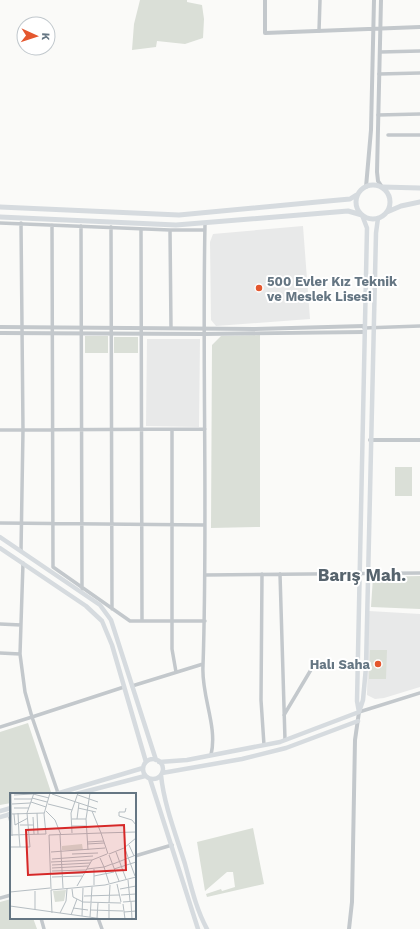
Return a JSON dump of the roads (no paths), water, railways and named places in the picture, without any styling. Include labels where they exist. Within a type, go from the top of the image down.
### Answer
[{"type":"main road","points":[[0,206],[179,215],[338,200],[350,198],[358,194],[366,187],[376,185],[382,187],[420,188]]},
{"type":"main road","points":[[382,187],[386,191],[390,201],[387,212]]},
{"type":"main road","points":[[358,194],[357,205],[367,228],[357,701],[359,712]]},
{"type":"main road","points":[[0,217],[176,225],[205,224],[348,211],[367,218],[378,218],[387,212],[402,206],[420,202]]},
{"type":"main road","points":[[146,762],[158,761],[172,763],[264,745],[285,740],[359,712],[364,700],[369,573],[370,440],[378,218]]},
{"type":"main road","points":[[0,538],[82,589],[107,613],[158,761],[162,767],[162,786],[200,914],[207,929]]},
{"type":"main road","points":[[0,548],[86,606],[102,621],[112,645],[146,762],[143,768],[60,793]]},
{"type":"main road","points":[[80,793],[148,777],[156,778],[161,774],[242,759],[282,749],[358,721]]},
{"type":"main road","points":[[143,768],[148,777],[172,845],[198,929]]},
{"type":"main road","points":[[0,811],[10,808]]},
{"type":"main road","points":[[0,817],[10,814]]},
{"type":"street","points":[[265,0],[265,33],[420,27]]},
{"type":"street","points":[[319,31],[320,0]]},
{"type":"street","points":[[366,187],[370,130],[374,0]]},
{"type":"street","points":[[381,0],[377,176],[382,187]]},
{"type":"street","points":[[380,52],[420,51]]},
{"type":"street","points":[[379,74],[420,73]]},
{"type":"street","points":[[378,115],[420,114]]},
{"type":"street","points":[[388,135],[420,135]]},
{"type":"street","points":[[0,222],[141,229],[204,230]]},
{"type":"street","points":[[20,551],[22,524],[23,430],[21,223]]},
{"type":"street","points":[[205,224],[204,334],[206,525],[203,664],[204,690],[214,740],[211,756]]},
{"type":"street","points":[[52,225],[53,567],[82,589],[130,621],[205,621]]},
{"type":"street","points":[[81,226],[82,589]]},
{"type":"street","points":[[111,227],[112,609]]},
{"type":"street","points":[[141,229],[142,620]]},
{"type":"street","points":[[170,230],[171,328]]},
{"type":"street","points":[[0,333],[111,333],[171,328],[373,328],[420,326]]},
{"type":"street","points":[[0,327],[111,328],[204,334],[364,328]]},
{"type":"street","points":[[0,430],[205,429]]},
{"type":"street","points":[[172,430],[171,620],[172,655],[176,672]]},
{"type":"street","points":[[370,440],[420,440]]},
{"type":"street","points":[[0,524],[142,526],[206,525]]},
{"type":"street","points":[[23,564],[20,654],[25,692],[57,793]]},
{"type":"street","points":[[205,575],[420,573]]},
{"type":"street","points":[[262,574],[262,700],[264,745]]},
{"type":"street","points":[[280,574],[283,716],[285,740]]},
{"type":"street","points":[[0,624],[21,625]]},
{"type":"street","points":[[0,654],[20,654]]},
{"type":"street","points":[[132,686],[203,664]]},
{"type":"street","points":[[283,716],[312,668]]},
{"type":"street","points":[[0,727],[124,687]]},
{"type":"street","points":[[349,929],[352,902],[355,740],[359,712],[420,693]]},
{"type":"street","points":[[136,856],[172,845]]},
{"type":"street","points":[[0,898],[10,895]]},
{"type":"street","points":[[41,919],[44,929]]},
{"type":"street","points":[[98,919],[102,929]]},
{"type":"place","name":"500 Evler Kız Teknik ve Meslek Lisesi","points":[[259,288]]},
{"type":"place","name":"Halı Saha","points":[[378,664]]},
{"type":"district","name":"Barış Mah.","points":[[362,575]]}]
